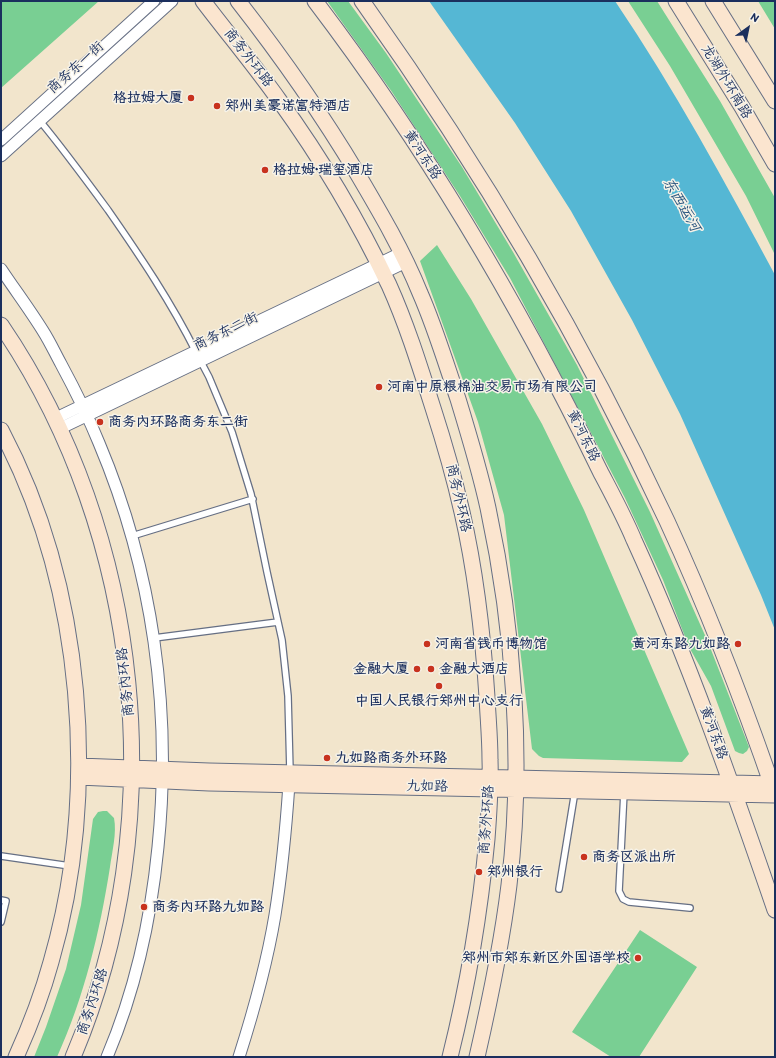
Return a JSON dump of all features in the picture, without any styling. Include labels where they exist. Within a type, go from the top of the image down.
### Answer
[{"type":"street","name":"商务东一街","points":[[1,140],[154,1]]},
{"type":"street","name":"商务东一街","points":[[1,156],[172,1]]},
{"type":"street","name":"商务外环路","points":[[203,1],[278,98],[309,144],[355,219],[406,326],[448,457],[462,513],[477,594],[483,639],[490,783],[483,879],[476,934],[450,1057]]},
{"type":"street","name":"商务外环路","points":[[238,1],[288,67],[335,136],[374,201],[419,290],[434,326],[467,428],[488,507],[503,590],[509,637],[515,723],[515,783],[514,832],[502,938],[477,1057]]},
{"type":"street","name":"黄河东路","points":[[315,1],[370,75],[447,194],[525,326],[574,417],[634,540],[692,678],[733,788],[775,910]]},
{"type":"street","points":[[362,1],[400,54],[478,174],[561,314],[607,400],[667,522],[699,595],[741,699],[774,789]]},
{"type":"street","name":"龙湖外环南路","points":[[676,1],[722,74],[775,164]]},
{"type":"street","points":[[714,1],[775,101]]},
{"type":"street","name":"商务东二街","points":[[57,424],[403,258]]},
{"type":"street","points":[[1,269],[44,333],[85,411],[112,476],[132,536],[145,587],[154,638],[161,708],[163,775],[162,808],[156,871],[146,929],[130,993],[107,1057]]},
{"type":"street","name":"商务内环路","points":[[1,325],[18,349],[57,424],[80,480],[96,525],[114,594],[127,677],[131,737],[131,806],[124,867],[108,955],[92,1011],[73,1057]]},
{"type":"street","points":[[1,430],[22,475],[46,540],[68,630],[77,713],[79,772],[78,803],[71,867],[64,912],[42,994],[16,1057]]},
{"type":"street","name":"九如路","points":[[79,772],[774,789]]},
{"type":"street","points":[[239,1057],[251,1020],[275,915],[282,862],[289,778]]},
{"type":"street","name":"九如路","points":[[515,783],[576,790],[624,792],[733,788]]},
{"type":"lane","points":[[40,121],[68,154],[127,237],[158,284],[198,356],[232,432],[253,499],[266,572],[282,640],[288,696],[289,778]]},
{"type":"lane","points":[[132,536],[253,499]]},
{"type":"lane","points":[[154,638],[278,622]]},
{"type":"lane","points":[[559,889],[576,790]]},
{"type":"lane","points":[[624,792],[619,891],[624,899],[629,902],[690,908]]},
{"type":"lane","points":[[1,856],[71,867]]},
{"type":"lane","points":[[1,900],[6,901],[1,922]]},
{"type":"green space","points":[[1,1],[99,1],[1,88]]},
{"type":"green space","points":[[327,1],[348,1],[386,53],[462,167],[513,252],[577,365],[650,512],[708,642],[749,747],[743,754],[735,751],[711,686],[689,647],[663,580],[625,498],[510,278],[460,196],[392,92]]},
{"type":"green space","points":[[628,1],[657,1],[720,101],[775,198],[775,255],[746,196],[670,66]]},
{"type":"green space","points":[[758,1],[775,1],[775,29]]},
{"type":"green space","points":[[437,245],[471,299],[542,424],[584,510],[689,754],[682,762],[543,758],[532,749],[504,515],[478,422],[420,261]]},
{"type":"green space","points":[[107,811],[114,818],[115,836],[106,891],[90,964],[67,1035],[57,1057],[34,1057],[66,969],[81,905],[93,819],[98,812]]},
{"type":"green space","points":[[640,930],[697,967],[639,1057],[611,1057],[572,1032]]},
{"type":"water","name":"东西运河","points":[[429,1],[615,1],[658,67],[737,205],[775,275],[775,630],[761,595],[680,414],[632,320],[571,211],[515,123]]},
{"type":"place","name":"格拉姆大厦","points":[[191,98]]},
{"type":"place","name":"郑州美豪诺富特酒店","points":[[217,106]]},
{"type":"place","name":"格拉姆·瑞玺酒店","points":[[265,170]]},
{"type":"place","name":"河南中原粮棉油交易市场有限公司","points":[[379,387]]},
{"type":"place","name":"商务内环路商务东二街","points":[[100,422]]},
{"type":"place","name":"河南省钱币博物馆","points":[[427,644]]},
{"type":"place","name":"黄河东路九如路","points":[[738,644]]},
{"type":"place","name":"金融大厦","points":[[417,669]]},
{"type":"place","name":"金融大酒店","points":[[431,669]]},
{"type":"place","name":"中国人民银行郑州中心支行","points":[[439,686]]},
{"type":"place","name":"九如路商务外环路","points":[[327,758]]},
{"type":"place","name":"商务区派出所","points":[[584,857]]},
{"type":"place","name":"郑州银行","points":[[479,872]]},
{"type":"place","name":"商务内环路九如路","points":[[144,907]]},
{"type":"place","name":"郑州市郑东新区外国语学校","points":[[638,958]]}]
